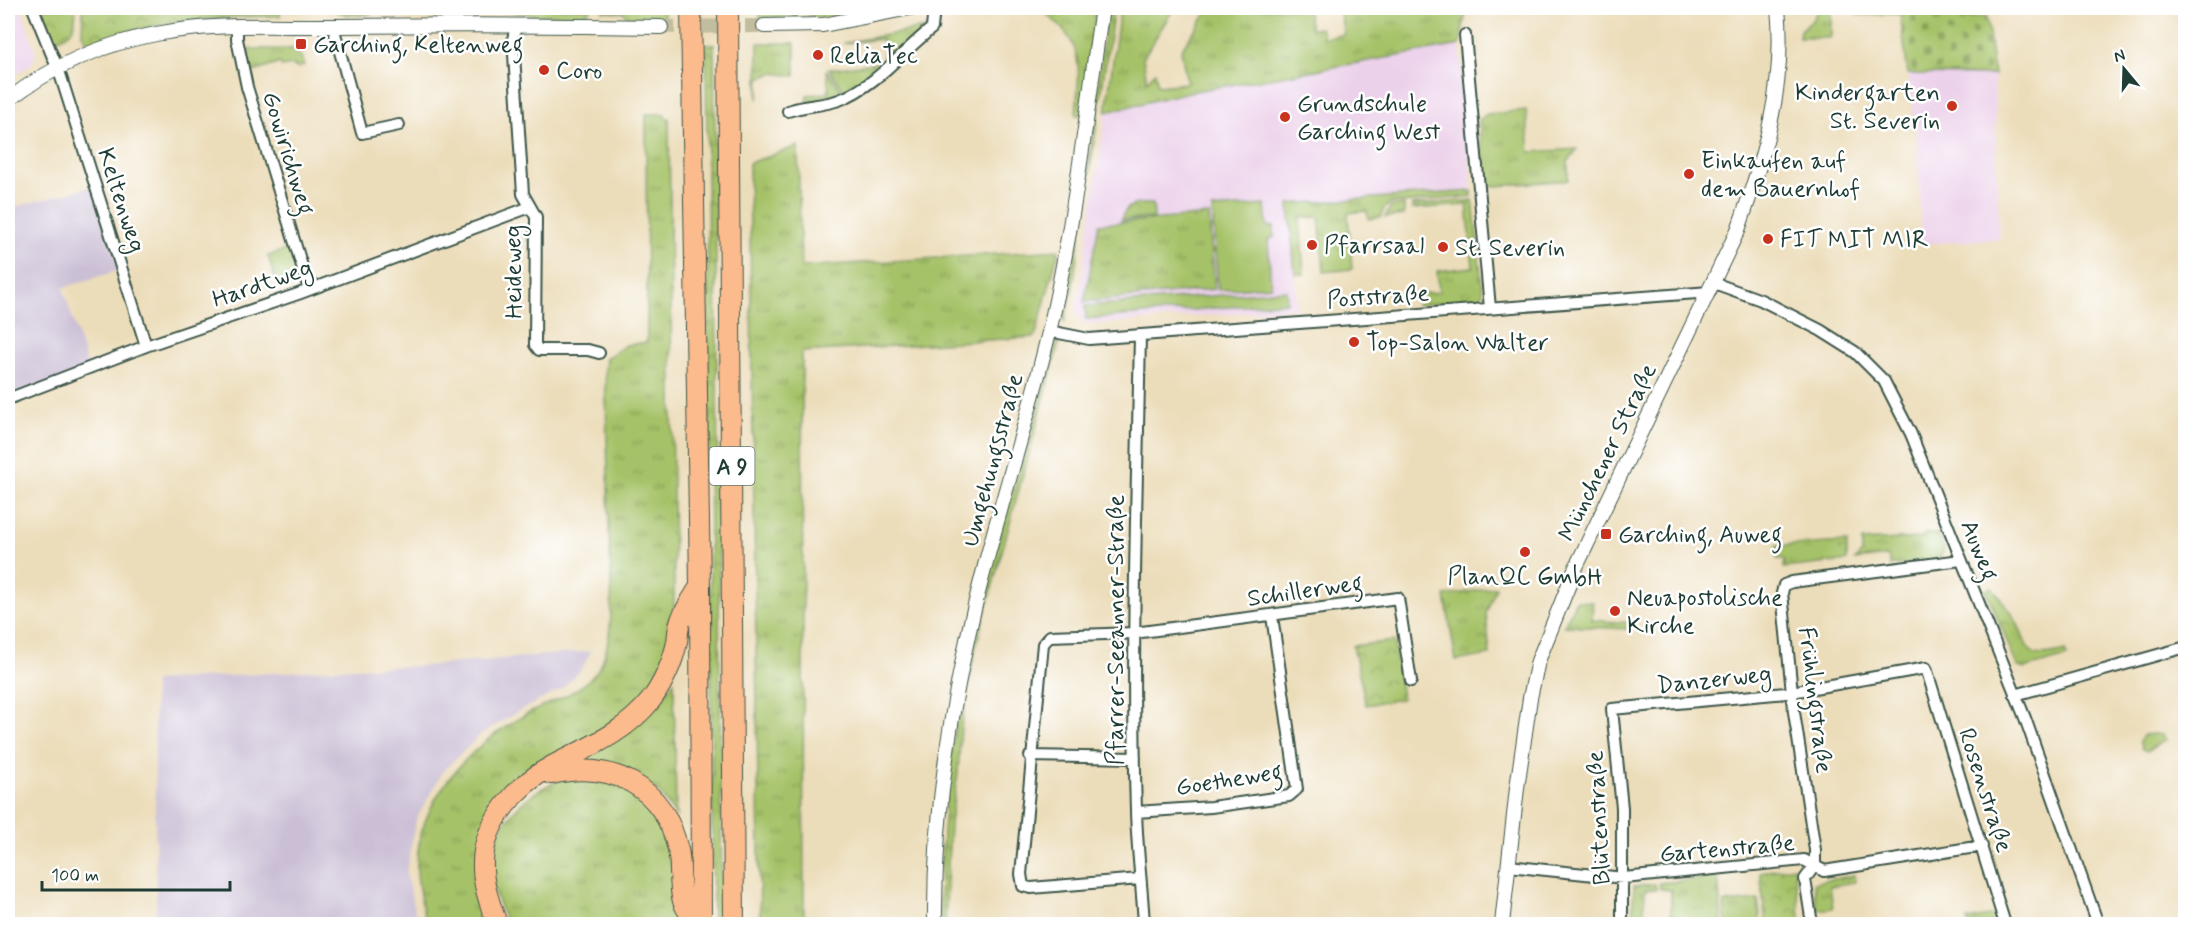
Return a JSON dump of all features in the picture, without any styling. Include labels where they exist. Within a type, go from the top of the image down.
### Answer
[{"type":"highway","name":"A 9","points":[[691,8],[700,585],[699,924]]},
{"type":"highway","name":"A 9","points":[[728,8],[734,924]]},
{"type":"highway","points":[[497,924],[486,891],[483,861],[487,838],[497,816],[515,794],[534,778],[619,730],[651,700],[664,679],[677,644],[680,621],[700,585]]},
{"type":"highway","points":[[534,778],[570,770],[592,769],[633,782],[650,795],[667,816],[678,850],[683,902],[699,924]]},
{"type":"street","name":"Keltenweg","points":[[33,8],[57,68],[146,346]]},
{"type":"street","points":[[764,26],[823,25],[910,8]]},
{"type":"street","points":[[788,111],[821,106],[862,88],[932,28],[934,8]]},
{"type":"street","name":"Umgehungsstraße","points":[[935,924],[935,885],[947,746],[963,657],[1049,331],[1076,184],[1102,8]]},
{"type":"street","name":"Münchener Straße","points":[[1502,924],[1526,721],[1538,661],[1576,567],[1738,230],[1768,138],[1780,56],[1778,8]]},
{"type":"street","points":[[333,26],[362,134],[399,125]]},
{"type":"street","name":"Heideweg","points":[[516,26],[513,39],[520,168],[523,194],[536,217],[535,345],[539,350],[588,350],[599,354]]},
{"type":"street","points":[[8,100],[57,68],[89,54],[155,34],[237,27],[661,27]]},
{"type":"street","name":"Gowirichweg","points":[[237,27],[237,39],[247,87],[309,289]]},
{"type":"street","points":[[1465,35],[1490,308]]},
{"type":"street","name":"Hardtweg","points":[[8,399],[146,346],[309,289],[530,207]]},
{"type":"street","name":"Poststraße","points":[[1049,331],[1089,339],[1490,308],[1712,288]]},
{"type":"street","name":"Auweg","points":[[1712,288],[1761,300],[1820,330],[1855,352],[1884,381],[1911,434],[2015,695],[2098,924]]},
{"type":"street","name":"Pfarrer-Seeanner-Straße","points":[[1140,335],[1134,633],[1136,812],[1144,924]]},
{"type":"street","name":"Frühlingstraße","points":[[1812,924],[1805,879],[1815,865],[1782,593],[1784,585],[1961,560]]},
{"type":"street","name":"Schillerweg","points":[[1140,879],[1031,888],[1023,886],[1021,874],[1030,756],[1043,644],[1050,636],[1134,633],[1398,598],[1411,681]]},
{"type":"street","name":"Goetheweg","points":[[1136,812],[1211,807],[1289,796],[1297,789],[1272,616]]},
{"type":"street","points":[[2015,695],[2186,647]]},
{"type":"street","name":"Danzerweg","points":[[1612,709],[1690,704],[1793,691],[1926,668]]},
{"type":"street","name":"Rosenstraße","points":[[1926,668],[2005,924]]},
{"type":"street","name":"Blütenstraße","points":[[1612,709],[1622,808],[1624,878],[1622,924]]},
{"type":"street","points":[[1030,756],[1135,758]]},
{"type":"street","name":"Gartenstraße","points":[[1508,866],[1624,878],[1804,861],[1824,871],[1982,846]]},
{"type":"shaded area","points":[[8,8],[21,8],[36,54],[32,64],[8,79]]},
{"type":"shaded area","name":"St. Severin","points":[[1460,45],[1472,190],[1289,204],[1297,308],[1098,324],[1084,322],[1076,313],[1106,112],[1189,92]]},
{"type":"shaded area","points":[[1908,74],[1994,75],[1999,239],[1922,244],[1917,140]]},
{"type":"shaded area","points":[[93,186],[119,270],[63,288],[89,371],[8,406],[8,209]]},
{"type":"shaded area","points":[[591,651],[581,670],[562,689],[517,712],[480,735],[443,771],[416,820],[406,874],[418,924],[156,924],[154,681],[349,668],[425,666]]},
{"type":"green space","points":[[40,8],[76,8],[75,20],[69,33],[54,40],[50,36]]},
{"type":"green space","points":[[83,8],[310,9],[280,10],[280,16],[207,19],[159,25],[88,44],[82,34]]},
{"type":"green space","points":[[330,8],[376,8],[376,11],[365,15],[353,15],[340,13]]},
{"type":"green space","points":[[389,8],[471,8],[471,10],[433,15],[391,14]]},
{"type":"green space","points":[[490,8],[591,8],[584,16],[535,15],[490,10]]},
{"type":"green space","points":[[603,8],[664,8],[664,21],[629,18],[623,12],[603,11]]},
{"type":"green space","points":[[760,8],[796,8],[797,17],[760,19]]},
{"type":"green space","points":[[806,8],[878,8],[817,19],[807,14]]},
{"type":"green space","points":[[1096,8],[1083,115],[1076,115],[1078,67],[1072,42],[1053,20],[1039,9]]},
{"type":"green space","points":[[1107,8],[1114,8],[1072,291],[1064,322],[1062,315],[1088,171]]},
{"type":"green space","points":[[1120,8],[1174,8],[1143,58],[1147,81],[1155,72],[1158,86],[1187,83],[1181,50],[1210,8],[1307,8],[1311,29],[1321,28],[1324,38],[1344,34],[1339,8],[1464,8],[1465,17],[1460,45],[1189,92],[1106,112]]},
{"type":"green space","points":[[1819,8],[1831,8],[1831,36],[1829,38],[1799,38],[1800,30],[1811,22]]},
{"type":"green space","points":[[1858,8],[1887,8],[1891,14],[1858,15]]},
{"type":"green space","points":[[1890,8],[1955,8],[1956,18],[1987,17],[1994,75],[1908,74],[1900,14],[1891,14]]},
{"type":"green space","points":[[925,28],[908,45],[903,45],[895,52],[895,57],[874,76],[870,75],[854,87],[853,91],[846,93],[829,69],[884,62],[882,39],[843,43]]},
{"type":"green space","points":[[758,43],[795,43],[795,76],[773,73],[760,78],[758,100]]},
{"type":"green space","points":[[706,44],[714,44],[722,924],[713,924]]},
{"type":"green space","points":[[250,49],[295,49],[295,54],[301,56],[304,65],[297,68],[292,65],[282,67],[280,63],[251,73],[247,57]]},
{"type":"green space","points":[[827,71],[845,95],[807,102],[807,95],[829,93]]},
{"type":"green space","points":[[1526,110],[1530,152],[1577,149],[1568,162],[1568,180],[1485,187],[1479,120],[1487,114]]},
{"type":"green space","points":[[646,114],[665,114],[665,118],[669,118],[674,618],[660,674],[632,713],[494,806],[489,924],[426,924],[417,871],[419,845],[436,798],[450,777],[487,741],[529,713],[578,689],[587,682],[600,666],[605,653],[609,637],[611,600],[605,368],[606,358],[626,345],[647,342]]},
{"type":"green space","points":[[798,146],[801,267],[1059,250],[1035,337],[802,352],[804,924],[760,924],[749,163]]},
{"type":"green space","points":[[1472,191],[1472,196],[1390,204],[1383,210],[1382,217],[1368,219],[1367,211],[1348,213],[1352,269],[1324,272],[1319,217],[1300,218],[1304,274],[1295,274],[1289,204]]},
{"type":"green space","points":[[1473,200],[1483,294],[1480,300],[1417,305],[1415,294],[1439,292],[1437,271],[1473,267],[1467,205],[1412,209],[1412,205]]},
{"type":"green space","points":[[1153,204],[1154,218],[1121,220],[1126,210],[1133,205]]},
{"type":"green space","points":[[1265,205],[1267,226],[1274,227],[1274,237],[1268,240],[1271,286],[1218,290],[1212,209]]},
{"type":"green space","points":[[1404,205],[1404,215],[1385,217],[1391,207]]},
{"type":"green space","points":[[1209,215],[1215,289],[1084,302],[1099,224]]},
{"type":"green space","points":[[289,249],[298,274],[293,280],[277,285],[268,256]]},
{"type":"green space","points":[[1286,290],[1287,302],[1086,319],[1085,306]]},
{"type":"green space","points":[[1060,340],[976,646],[961,726],[958,773],[950,823],[945,924],[940,924],[942,843],[950,761],[972,639],[1054,346]]},
{"type":"green space","points":[[1924,534],[1938,534],[1944,550],[1940,558],[1890,566],[1888,556],[1855,560],[1862,553],[1862,541],[1923,538]]},
{"type":"green space","points":[[1847,542],[1847,561],[1784,568],[1784,559],[1777,559],[1776,546]]},
{"type":"green space","points":[[1496,587],[1486,614],[1490,655],[1456,661],[1445,596]]},
{"type":"green space","points":[[1992,587],[2012,614],[2028,648],[2033,653],[2040,655],[2065,651],[2067,657],[2024,669],[2017,666],[1986,590]]},
{"type":"green space","points":[[1576,601],[1593,602],[1592,620],[1631,623],[1631,629],[1564,626]]},
{"type":"green space","points":[[1394,641],[1402,699],[1366,705],[1353,646]]},
{"type":"green space","points":[[674,681],[676,816],[659,792],[577,763],[660,701]]},
{"type":"green space","points":[[2162,734],[2166,740],[2147,751],[2142,749],[2139,741],[2144,735]]},
{"type":"green space","points":[[578,775],[634,789],[662,820],[674,867],[675,924],[506,924],[492,880],[491,861],[495,842],[514,811],[528,798],[560,780]]},
{"type":"green space","points":[[1794,867],[1801,924],[1766,924],[1760,872]]},
{"type":"green space","points":[[1854,875],[1855,882],[1830,886],[1833,908],[1817,910],[1814,883]]},
{"type":"green space","points":[[1718,877],[1722,924],[1653,924],[1653,919],[1671,919],[1671,890],[1660,889],[1659,883]]},
{"type":"green space","points":[[1655,884],[1656,889],[1645,890],[1644,916],[1637,917],[1637,924],[1632,924],[1634,886]]},
{"type":"green space","points":[[1758,900],[1761,924],[1726,924],[1724,903]]},
{"type":"green space","points":[[1995,915],[1997,924],[1968,924],[1967,920]]},
{"type":"tunnel","points":[[661,27],[764,26]]},
{"type":"place","name":"Garching, Keltenweg","points":[[301,44]]},
{"type":"place","name":"ReliaTec","points":[[818,55]]},
{"type":"place","name":"Coro","points":[[544,70]]},
{"type":"place","name":"Kindergarten St. Severin","points":[[1952,106]]},
{"type":"place","name":"Grundschule Garching West","points":[[1285,117]]},
{"type":"place","name":"Einkaufen auf dem Bauernhof","points":[[1689,174]]},
{"type":"place","name":"FIT MIT MIR","points":[[1768,239]]},
{"type":"place","name":"Pfarrsaal","points":[[1312,245]]},
{"type":"place","name":"St. Severin","points":[[1443,247]]},
{"type":"place","name":"Top-Salon Walter","points":[[1354,342]]},
{"type":"place","name":"Garching, Auweg","points":[[1606,534]]},
{"type":"place","name":"PlanQC GmbH","points":[[1525,552]]},
{"type":"place","name":"Neuapostolische Kirche","points":[[1615,611]]}]
